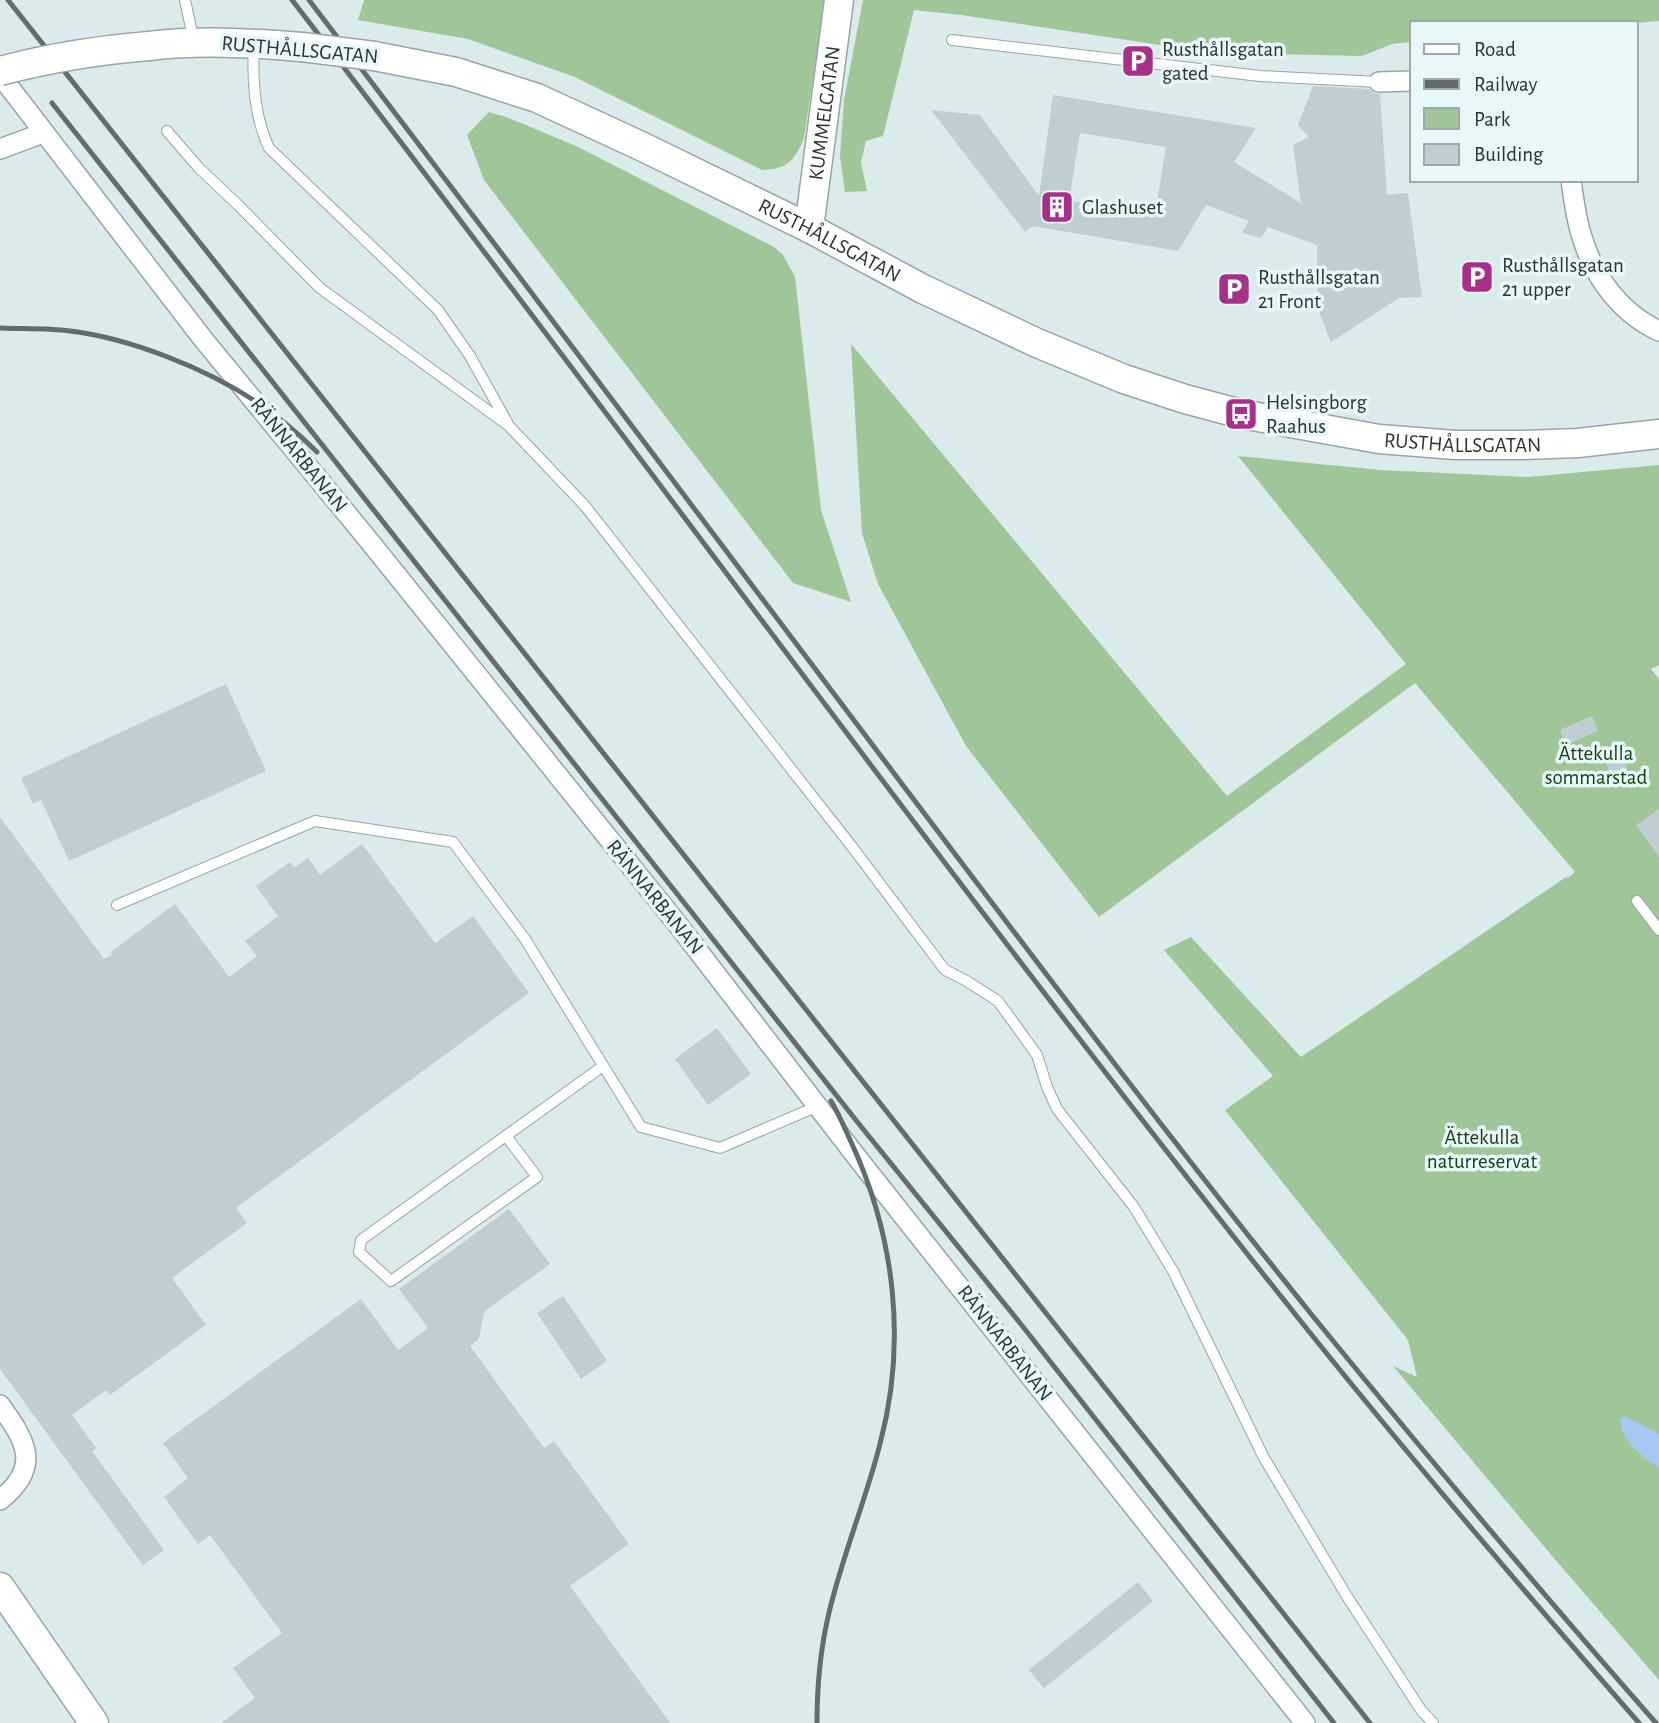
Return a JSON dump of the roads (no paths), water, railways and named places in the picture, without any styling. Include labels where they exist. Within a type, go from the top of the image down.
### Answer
[{"type":"main road","name":"KUMMELGATAN","points":[[809,228],[839,0]]},
{"type":"main road","name":"RUSTHÅLLSGATAN","points":[[0,73],[65,57],[194,43],[302,47],[374,56],[456,72],[537,98],[643,147],[809,228],[923,289],[1037,343],[1124,379],[1185,399],[1241,414],[1379,439],[1455,445],[1578,443],[1659,434]]},
{"type":"main road","points":[[0,1587],[94,1723]]},
{"type":"street","name":"RÄNNARBANAN","points":[[0,73],[43,133],[203,339],[675,921],[859,1160],[1305,1723]]},
{"type":"street","points":[[1379,82],[1410,81]]},
{"type":"street","points":[[0,149],[43,133]]},
{"type":"street","points":[[1571,182],[1583,242],[1599,275],[1625,310],[1659,331]]},
{"type":"street","points":[[0,1405],[17,1428],[26,1456],[19,1482],[0,1500]]},
{"type":"lane","points":[[185,0],[194,43]]},
{"type":"lane","points":[[952,40],[1260,76],[1379,82]]},
{"type":"lane","points":[[254,44],[255,91],[261,131],[269,148],[438,310],[470,356],[509,426]]},
{"type":"lane","points":[[167,131],[199,168],[320,288],[509,426],[585,506],[945,970],[965,979],[998,1001],[1037,1055],[1057,1109],[1134,1207],[1173,1271],[1264,1458],[1348,1598],[1433,1723]]},
{"type":"lane","points":[[117,905],[315,821],[453,842],[525,939],[641,1127],[720,1148],[818,1106]]},
{"type":"lane","points":[[1637,901],[1659,930]]},
{"type":"lane","points":[[506,1136],[537,1177],[391,1281],[359,1252],[360,1240],[603,1066]]},
{"type":"water","points":[[1625,1416],[1659,1434],[1659,1467],[1645,1458],[1627,1440],[1620,1419]]},
{"type":"railway","points":[[8,0],[1370,1723]]},
{"type":"railway","points":[[292,0],[918,827],[1171,1156],[1382,1422],[1639,1723]]},
{"type":"railway","points":[[309,0],[1105,1052],[1316,1320],[1656,1723]]},
{"type":"railway","points":[[52,103],[1334,1723]]},
{"type":"railway","points":[[0,328],[70,331],[117,340],[166,356],[213,377],[255,401],[288,425],[317,452]]},
{"type":"railway","points":[[817,1723],[825,1630],[839,1574],[880,1444],[893,1368],[894,1329],[887,1254],[878,1216],[867,1180],[831,1101]]},
{"type":"place","name":"Rusthållsgatan gated","points":[[1138,61]]},
{"type":"place","name":"Glashuset","points":[[1057,207]]},
{"type":"place","name":"Rusthållsgatan 21 upper","points":[[1477,277]]},
{"type":"place","name":"Rusthållsgatan 21 Front","points":[[1234,289]]},
{"type":"place","name":"Helsingborg Raahus","points":[[1241,414]]},
{"type":"park label","name":"Ättekulla sommarstad","points":[[1596,765]]},
{"type":"park label","name":"Ättekulla naturreservat","points":[[1482,1149]]}]
